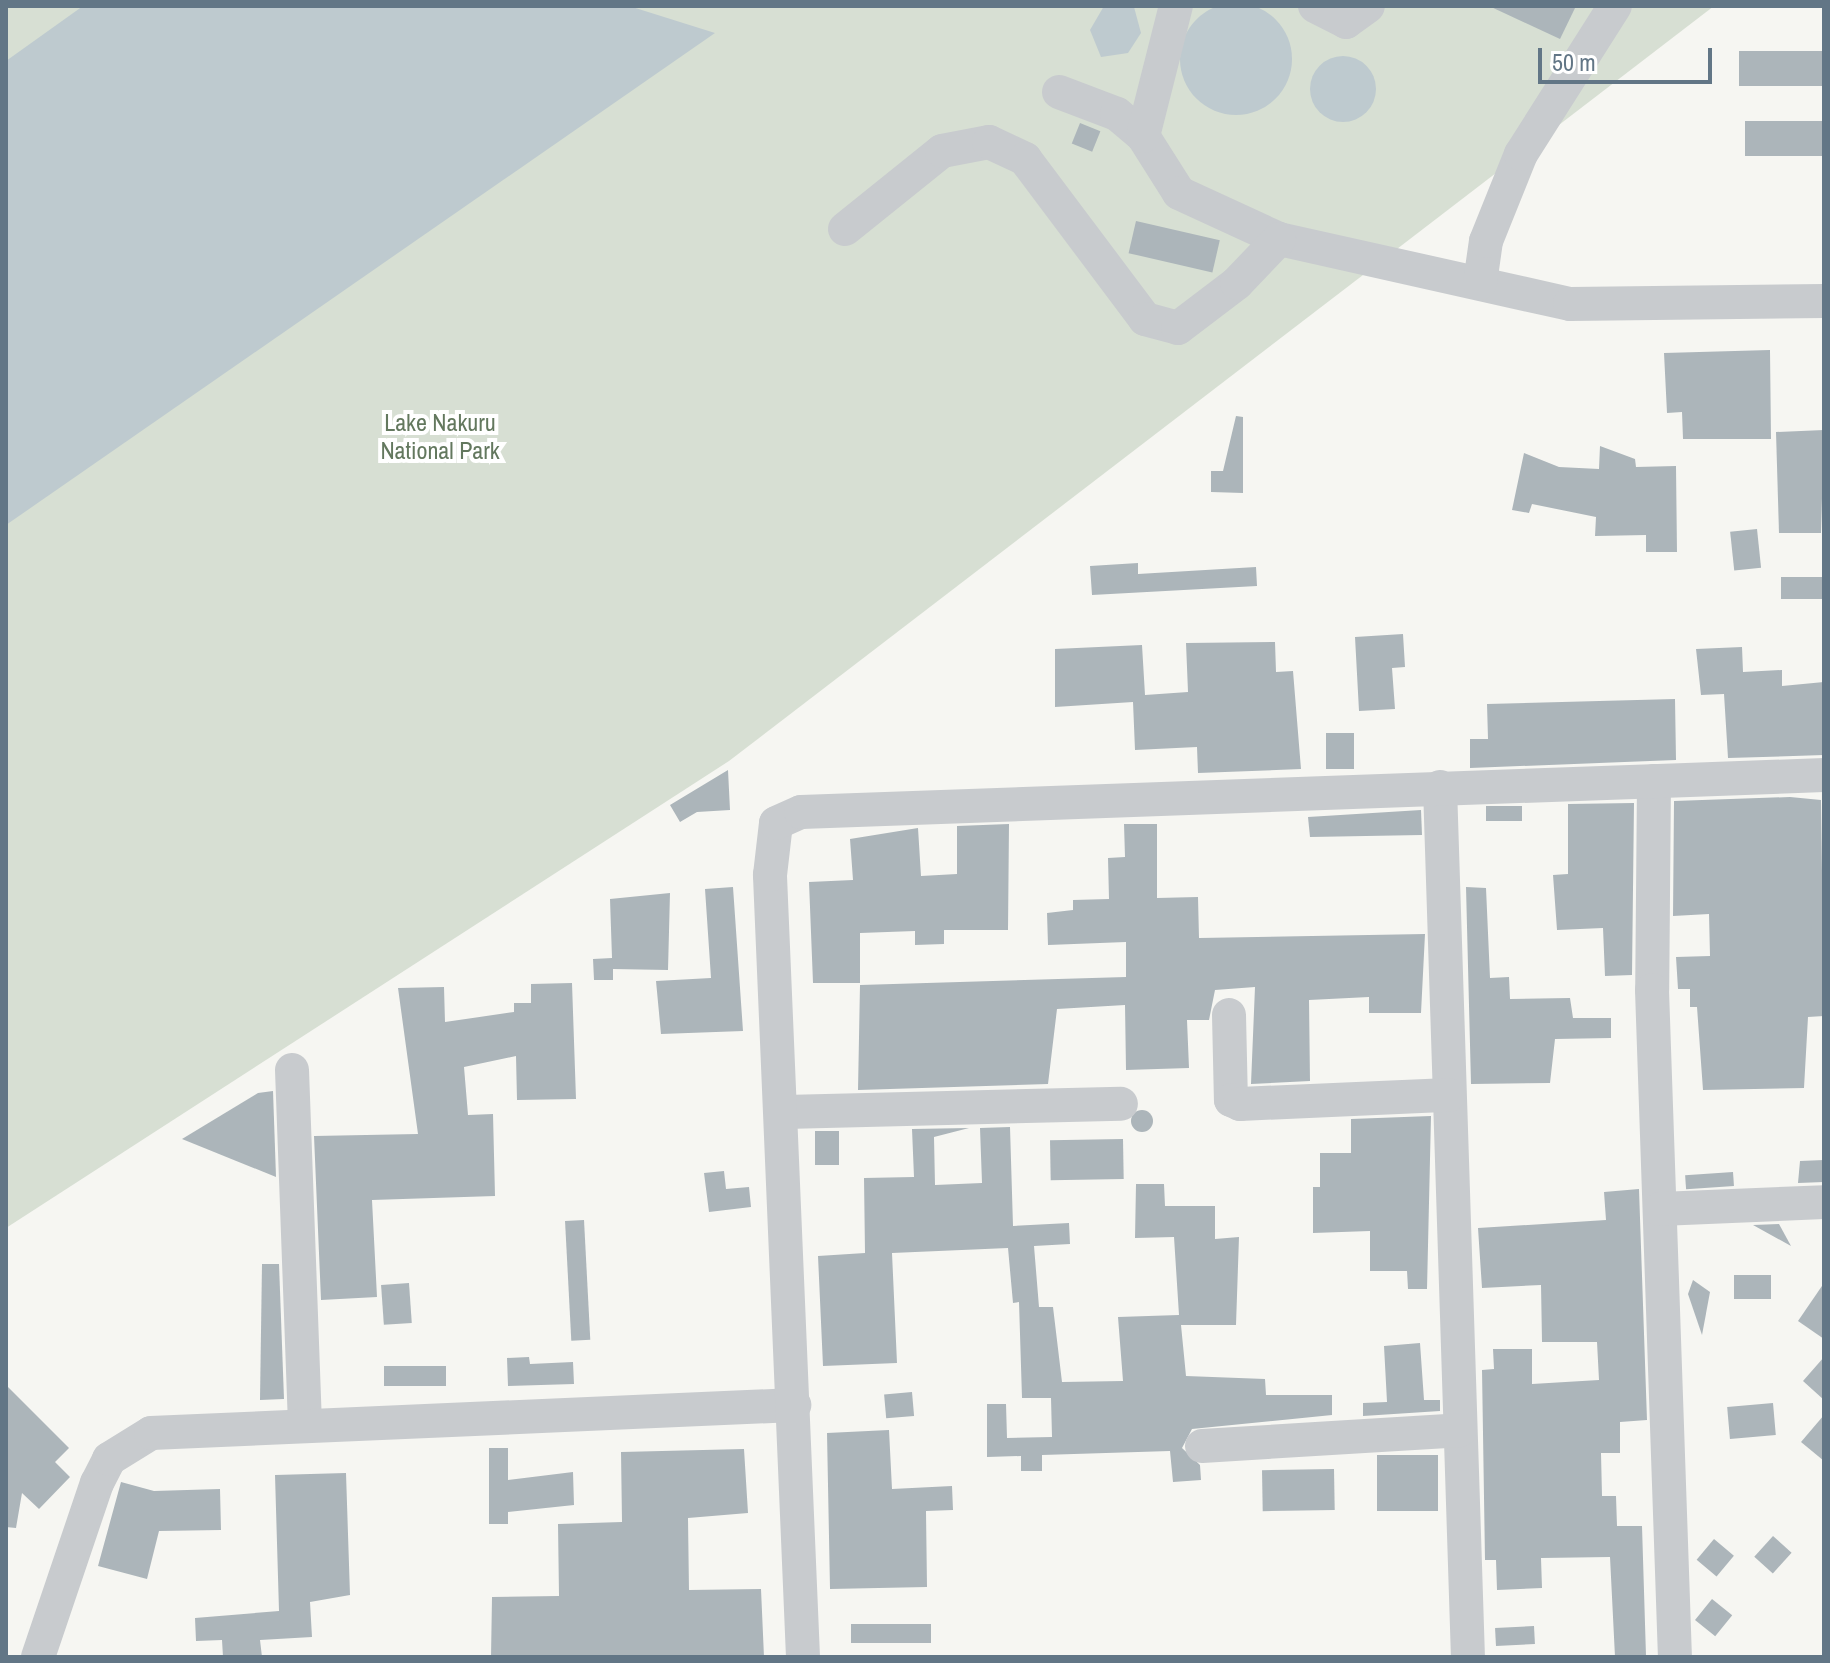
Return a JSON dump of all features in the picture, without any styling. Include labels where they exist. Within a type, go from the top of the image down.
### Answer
[{"type":"street","points":[[1143,136],[1176,6]]},
{"type":"street","points":[[1315,6],[1346,22],[1368,6]]},
{"type":"street","points":[[1480,283],[1486,241],[1521,154],[1615,6]]},
{"type":"street","points":[[1059,92],[1117,114],[1143,136],[1179,193],[1279,239],[1570,304],[1824,301]]},
{"type":"street","points":[[845,229],[942,151],[989,142],[1025,159],[1145,319],[1178,328],[1237,283],[1279,239]]},
{"type":"street","points":[[803,1657],[785,1112],[770,875],[776,823],[801,812],[1824,775]]},
{"type":"street","points":[[1654,781],[1660,1209],[1675,1657]]},
{"type":"street","points":[[1440,787],[1468,1657]]},
{"type":"street","points":[[1229,1015],[1231,1100],[1240,1104],[1449,1095]]},
{"type":"street","points":[[292,1070],[305,1421]]},
{"type":"street","points":[[785,1112],[1121,1104]]},
{"type":"street","points":[[1660,1209],[1824,1202]]},
{"type":"street","points":[[38,1657],[109,1459],[151,1433],[305,1421],[794,1405]]},
{"type":"street","points":[[1202,1446],[1460,1430]]},
{"type":"green space","name":"Lake Nakuru National Park","points":[[6,6],[1714,6],[729,761],[6,1228]]},
{"type":"shaded area","points":[[1236,3],[1258,7],[1276,19],[1288,37],[1292,59],[1288,81],[1276,99],[1258,111],[1236,115],[1214,111],[1196,99],[1184,81],[1180,59],[1184,37],[1196,19],[1214,7]]},
{"type":"shaded area","points":[[83,6],[629,6],[715,33],[6,525],[6,61]]},
{"type":"shaded area","points":[[1104,6],[1134,7],[1141,33],[1128,53],[1101,57],[1090,30]]},
{"type":"shaded area","points":[[1336,56],[1350,56],[1362,61],[1371,70],[1376,89],[1374,102],[1367,113],[1350,122],[1336,122],[1324,117],[1315,108],[1310,96],[1310,82],[1315,70],[1324,61]]},
{"type":"building","points":[[1489,6],[1576,6],[1560,39]]},
{"type":"building","points":[[1739,51],[1824,51],[1824,86],[1739,86]]},
{"type":"building","points":[[1745,121],[1824,121],[1824,156],[1745,156]]},
{"type":"building","points":[[1080,123],[1100,131],[1092,152],[1072,143]]},
{"type":"building","points":[[1136,221],[1220,240],[1212,273],[1129,253]]},
{"type":"building","points":[[1770,350],[1771,439],[1683,439],[1682,412],[1667,413],[1664,353]]},
{"type":"building","points":[[1236,416],[1243,417],[1243,493],[1211,492],[1211,471],[1223,471]]},
{"type":"building","points":[[1824,430],[1821,533],[1779,533],[1776,432]]},
{"type":"building","points":[[1600,446],[1635,459],[1636,467],[1676,466],[1677,552],[1646,552],[1646,535],[1595,536],[1596,517],[1532,504],[1529,513],[1512,510],[1524,453],[1559,467],[1599,469]]},
{"type":"building","points":[[1757,529],[1761,568],[1734,571],[1730,532]]},
{"type":"building","points":[[1138,563],[1138,574],[1256,567],[1257,586],[1092,595],[1090,566]]},
{"type":"building","points":[[1781,577],[1824,577],[1824,599],[1781,599]]},
{"type":"building","points":[[1403,634],[1405,667],[1392,668],[1395,709],[1359,711],[1355,637]]},
{"type":"building","points":[[1275,642],[1276,672],[1293,671],[1301,769],[1198,773],[1197,747],[1135,750],[1133,702],[1055,707],[1055,649],[1142,645],[1145,695],[1188,692],[1186,643]]},
{"type":"building","points":[[1742,647],[1743,672],[1782,670],[1782,686],[1824,682],[1824,755],[1728,758],[1724,694],[1701,695],[1696,649]]},
{"type":"building","points":[[1675,699],[1676,760],[1470,768],[1470,739],[1488,739],[1487,704]]},
{"type":"building","points":[[1326,733],[1354,733],[1354,769],[1326,769]]},
{"type":"building","points":[[728,770],[730,810],[697,812],[680,822],[670,805]]},
{"type":"building","points":[[1790,797],[1821,800],[1824,1016],[1808,1017],[1804,1088],[1703,1090],[1697,1007],[1690,1007],[1690,989],[1678,989],[1676,957],[1710,956],[1709,914],[1673,916],[1674,801]]},
{"type":"building","points":[[1634,803],[1632,975],[1605,976],[1603,928],[1557,930],[1553,875],[1568,874],[1568,804]]},
{"type":"building","points":[[1486,806],[1522,806],[1522,821],[1486,821]]},
{"type":"building","points":[[1421,810],[1422,835],[1310,837],[1308,817]]},
{"type":"building","points":[[1009,824],[1008,930],[944,930],[944,944],[915,945],[915,931],[860,933],[860,983],[813,983],[809,882],[853,880],[850,839],[918,828],[921,876],[957,874],[957,826]]},
{"type":"building","points":[[1124,824],[1157,824],[1157,898],[1198,897],[1199,938],[1425,934],[1421,1013],[1369,1013],[1369,997],[1309,1000],[1310,1081],[1251,1084],[1255,987],[1215,990],[1209,1020],[1187,1020],[1189,1068],[1126,1070],[1125,1005],[1057,1009],[1048,1084],[858,1090],[860,985],[1126,977],[1126,942],[1048,945],[1047,913],[1073,910],[1073,900],[1109,899],[1108,858],[1125,857]]},
{"type":"building","points":[[733,887],[743,1031],[661,1034],[656,981],[711,978],[705,889]]},
{"type":"building","points":[[1466,887],[1486,888],[1490,978],[1509,977],[1510,999],[1570,998],[1573,1018],[1611,1018],[1611,1038],[1555,1039],[1550,1083],[1471,1084]]},
{"type":"building","points":[[670,893],[668,970],[613,969],[613,980],[594,980],[593,959],[612,958],[610,899]]},
{"type":"building","points":[[572,983],[576,1099],[517,1100],[516,1056],[464,1067],[468,1115],[493,1114],[495,1196],[372,1200],[377,1297],[321,1300],[314,1136],[418,1134],[398,988],[444,987],[445,1022],[514,1012],[514,1003],[531,1003],[531,984]]},
{"type":"building","points":[[273,1091],[276,1177],[182,1139],[258,1093]]},
{"type":"building","points":[[1142,1110],[1150,1113],[1153,1121],[1150,1129],[1142,1132],[1134,1129],[1131,1121],[1134,1113]]},
{"type":"building","points":[[1431,1116],[1427,1289],[1408,1289],[1407,1271],[1370,1271],[1370,1231],[1313,1233],[1313,1187],[1320,1187],[1320,1153],[1351,1153],[1351,1119]]},
{"type":"building","points":[[1010,1127],[1013,1226],[1069,1223],[1070,1244],[1034,1246],[1039,1307],[1053,1307],[1062,1382],[1123,1381],[1118,1317],[1179,1315],[1174,1237],[1135,1238],[1136,1184],[1164,1184],[1165,1206],[1215,1206],[1215,1239],[1239,1237],[1236,1325],[1181,1325],[1186,1376],[1265,1379],[1266,1395],[1332,1395],[1332,1415],[1192,1429],[1182,1448],[1200,1465],[1201,1480],[1173,1482],[1170,1451],[1042,1455],[1042,1471],[1021,1471],[1021,1456],[987,1457],[987,1404],[1006,1404],[1007,1438],[1052,1437],[1051,1398],[1022,1398],[1019,1302],[1013,1303],[1008,1248],[892,1253],[897,1363],[823,1366],[818,1256],[865,1253],[864,1178],[914,1177],[912,1129],[969,1128],[934,1137],[935,1185],[982,1183],[980,1128]]},
{"type":"building","points":[[815,1131],[839,1131],[839,1165],[815,1165]]},
{"type":"building","points":[[1123,1139],[1124,1179],[1051,1180],[1050,1140]]},
{"type":"building","points":[[1824,1160],[1824,1182],[1798,1183],[1800,1161]]},
{"type":"building","points":[[724,1171],[726,1189],[749,1187],[751,1207],[709,1212],[704,1173]]},
{"type":"building","points":[[1733,1172],[1734,1186],[1686,1189],[1685,1175]]},
{"type":"building","points":[[1639,1189],[1647,1420],[1620,1422],[1620,1453],[1601,1453],[1602,1496],[1616,1496],[1617,1526],[1642,1526],[1646,1656],[1615,1657],[1610,1557],[1541,1558],[1542,1588],[1497,1590],[1496,1560],[1485,1560],[1482,1370],[1494,1369],[1493,1349],[1532,1349],[1532,1384],[1599,1380],[1597,1342],[1542,1342],[1541,1285],[1482,1288],[1478,1228],[1606,1220],[1604,1192]]},
{"type":"building","points":[[584,1220],[590,1340],[571,1341],[565,1221]]},
{"type":"building","points":[[1779,1224],[1791,1246],[1753,1225]]},
{"type":"building","points":[[262,1264],[279,1264],[284,1399],[260,1400]]},
{"type":"building","points":[[1734,1275],[1771,1275],[1771,1299],[1734,1299]]},
{"type":"building","points":[[1693,1280],[1710,1292],[1702,1335],[1688,1294]]},
{"type":"building","points":[[409,1283],[412,1323],[384,1325],[381,1285]]},
{"type":"building","points":[[1824,1283],[1824,1339],[1798,1321]]},
{"type":"building","points":[[1420,1343],[1424,1400],[1440,1400],[1440,1411],[1363,1416],[1363,1403],[1387,1402],[1384,1346]]},
{"type":"building","points":[[529,1357],[530,1364],[573,1362],[574,1384],[508,1386],[507,1358]]},
{"type":"building","points":[[1824,1357],[1824,1400],[1803,1381]]},
{"type":"building","points":[[384,1366],[446,1366],[446,1386],[384,1386]]},
{"type":"building","points":[[6,1385],[69,1448],[55,1462],[70,1477],[39,1509],[22,1493],[16,1528],[6,1527]]},
{"type":"building","points":[[912,1392],[914,1416],[886,1418],[884,1394]]},
{"type":"building","points":[[1773,1403],[1776,1435],[1730,1439],[1727,1407]]},
{"type":"building","points":[[1824,1415],[1824,1461],[1801,1442]]},
{"type":"building","points":[[889,1430],[892,1489],[952,1486],[953,1510],[926,1511],[927,1587],[830,1589],[827,1433]]},
{"type":"building","points":[[489,1448],[508,1448],[508,1480],[573,1472],[574,1505],[508,1512],[508,1524],[489,1524]]},
{"type":"building","points":[[744,1449],[748,1513],[688,1518],[689,1590],[761,1589],[764,1657],[491,1657],[492,1597],[559,1596],[558,1524],[622,1522],[621,1452]]},
{"type":"building","points":[[1377,1455],[1438,1455],[1438,1511],[1377,1511]]},
{"type":"building","points":[[1334,1469],[1335,1510],[1263,1511],[1262,1470]]},
{"type":"building","points":[[346,1473],[350,1595],[310,1602],[312,1637],[260,1640],[262,1657],[223,1657],[222,1640],[196,1641],[195,1618],[279,1611],[275,1475]]},
{"type":"building","points":[[121,1482],[154,1491],[220,1489],[221,1530],[159,1531],[147,1579],[98,1566]]},
{"type":"building","points":[[1773,1536],[1792,1553],[1773,1574],[1754,1557]]},
{"type":"building","points":[[1714,1539],[1734,1556],[1717,1576],[1697,1560]]},
{"type":"building","points":[[1712,1599],[1732,1615],[1715,1636],[1695,1620]]},
{"type":"building","points":[[851,1624],[931,1624],[931,1643],[851,1643]]},
{"type":"building","points":[[1534,1626],[1535,1644],[1496,1646],[1495,1628]]}]
